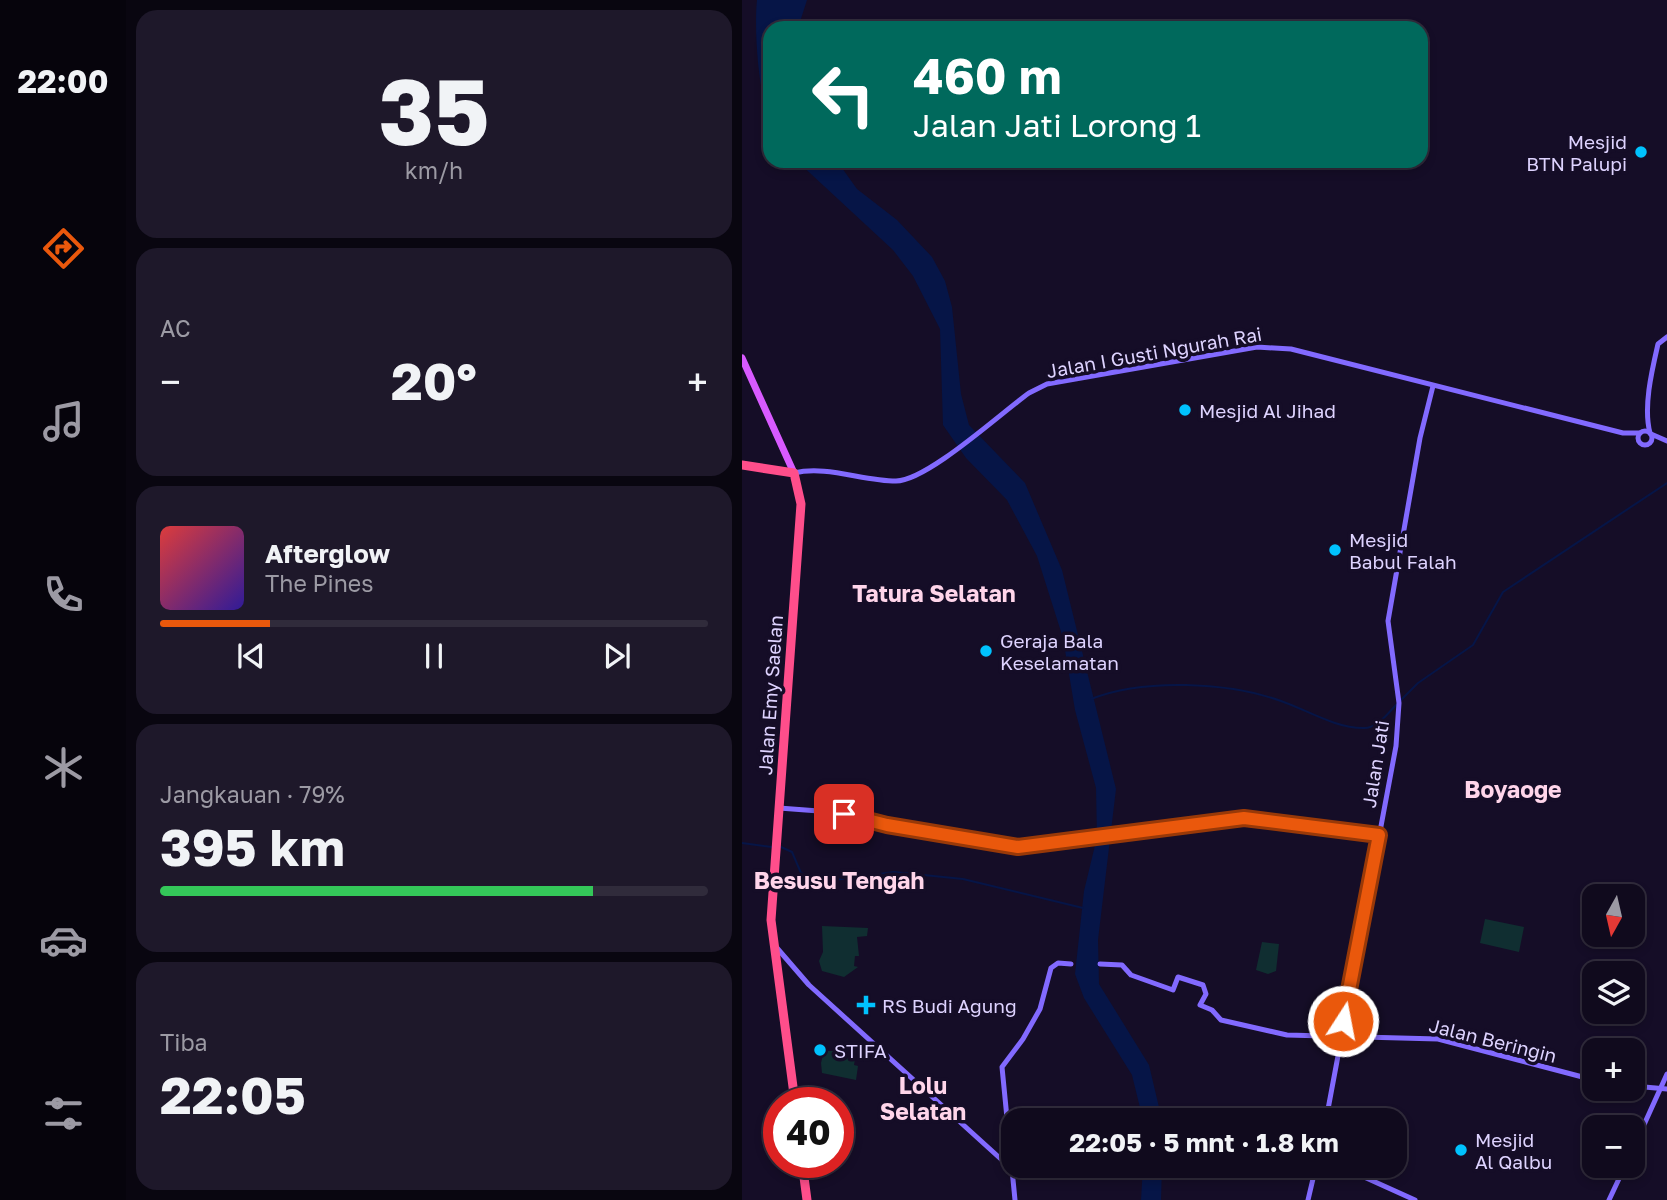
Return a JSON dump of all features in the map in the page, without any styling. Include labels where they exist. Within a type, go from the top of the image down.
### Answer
[{"type":"highway","points":[[742,465],[794,473]]},
{"type":"highway","name":"Jalan Emy Saelan","points":[[793,1087],[771,920],[801,515],[794,473]]},
{"type":"highway","points":[[778,965],[788,962]]},
{"type":"highway","points":[[804,1178],[807,1200]]},
{"type":"main road","points":[[742,358],[794,473]]},
{"type":"street","points":[[1639,442],[1647,420],[1657,348],[1661,339],[1667,337]]},
{"type":"street","name":"Jalan I Gusti Ngurah Rai","points":[[794,473],[811,471],[907,480],[1000,417],[1020,399],[1046,384],[1257,347],[1291,349],[1623,433],[1650,434]]},
{"type":"street","name":"Jalan Jati","points":[[1328,1108],[1396,746],[1399,703],[1388,629],[1388,607],[1420,438],[1433,386]]},
{"type":"street","points":[[1647,420],[1649,444],[1666,441]]},
{"type":"street","name":"Jalan I Gusti Ngurah Rai","points":[[1623,433],[1649,444]]},
{"type":"street","points":[[1650,434],[1666,441]]},
{"type":"street","points":[[779,808],[832,812],[1006,846],[1036,846],[1244,818],[1379,835]]},
{"type":"street","points":[[775,945],[829,1003],[1001,1158]]},
{"type":"street","points":[[1005,1108],[1002,1067],[1035,1018],[1046,993],[1051,968],[1058,963],[1071,964]]},
{"type":"street","name":"Jalan Beringin","points":[[1100,964],[1122,965],[1131,975],[1173,990],[1178,977],[1203,985],[1206,993],[1200,1005],[1212,1010],[1221,1020],[1289,1036],[1438,1040],[1582,1077]]},
{"type":"street","points":[[1645,1126],[1664,1089],[1667,1074]]},
{"type":"street","points":[[1645,1087],[1664,1089]]},
{"type":"street","points":[[997,1154],[1001,1153]]},
{"type":"street","points":[[1014,1178],[1015,1200]]},
{"type":"street","points":[[1308,1200],[1313,1178]]},
{"type":"street","points":[[1366,1178],[1415,1200]]},
{"type":"street","points":[[1609,1200],[1619,1178]]},
{"type":"green space","points":[[1485,919],[1524,927],[1519,952],[1480,943]]},
{"type":"green space","points":[[822,926],[868,928],[867,936],[857,937],[859,956],[855,956],[854,966],[858,967],[844,977],[822,971],[819,961],[823,952]]},
{"type":"green space","points":[[1262,942],[1279,944],[1276,971],[1268,974],[1256,970]]},
{"type":"green space","points":[[838,1045],[856,1053],[856,1080],[822,1073],[824,1051],[836,1051]]},
{"type":"shaded area","points":[[757,0],[807,0],[800,21],[763,21],[763,98],[758,61]]},
{"type":"shaded area","points":[[805,168],[842,168],[857,189],[897,220],[932,257],[945,281],[952,307],[961,394],[969,425],[1025,483],[1062,570],[1116,789],[1098,940],[1099,984],[1149,1065],[1159,1108],[1140,1108],[1132,1075],[1084,998],[1075,974],[1084,891],[1097,837],[1096,788],[1075,710],[1063,638],[1037,556],[1007,500],[966,458],[943,425],[940,329],[913,276],[893,250]]},
{"type":"shaded area","points":[[1142,1178],[1162,1178],[1161,1200],[1141,1200]]},
{"type":"waterway","points":[[1401,700],[1418,683],[1473,645],[1503,592],[1667,483]]},
{"type":"waterway","points":[[1091,699],[1112,692],[1160,685],[1212,686],[1260,695],[1332,722],[1363,728],[1378,723],[1397,704]]},
{"type":"waterway","points":[[742,843],[772,847]]},
{"type":"waterway","points":[[781,847],[792,852],[801,873],[827,881],[894,872],[963,879],[1083,908]]},
{"type":"place","name":"Mesjid BTN Palupi","points":[[1641,152]]},
{"type":"place","name":"Mesjid Al Jihad","points":[[1185,410]]},
{"type":"place","name":"Mesjid Babul Falah","points":[[1335,550]]},
{"type":"place","name":"Geraja Bala Keselamatan","points":[[986,651]]},
{"type":"place","name":"RS Budi Agung","points":[[866,1005]]},
{"type":"place","name":"STIFA","points":[[820,1050]]},
{"type":"place","name":"Mesjid Al Qalbu","points":[[1461,1150]]},
{"type":"district","name":"Tatura Selatan","points":[[934,593]]},
{"type":"district","name":"Boyaoge","points":[[1513,789]]},
{"type":"district","name":"Besusu Tengah","points":[[839,880]]},
{"type":"district","name":"Lolu Selatan","points":[[923,1098]]},
{"type":"route","points":[[844,814],[871,822],[1018,847],[1244,818],[1379,835],[1343,1021]]}]
